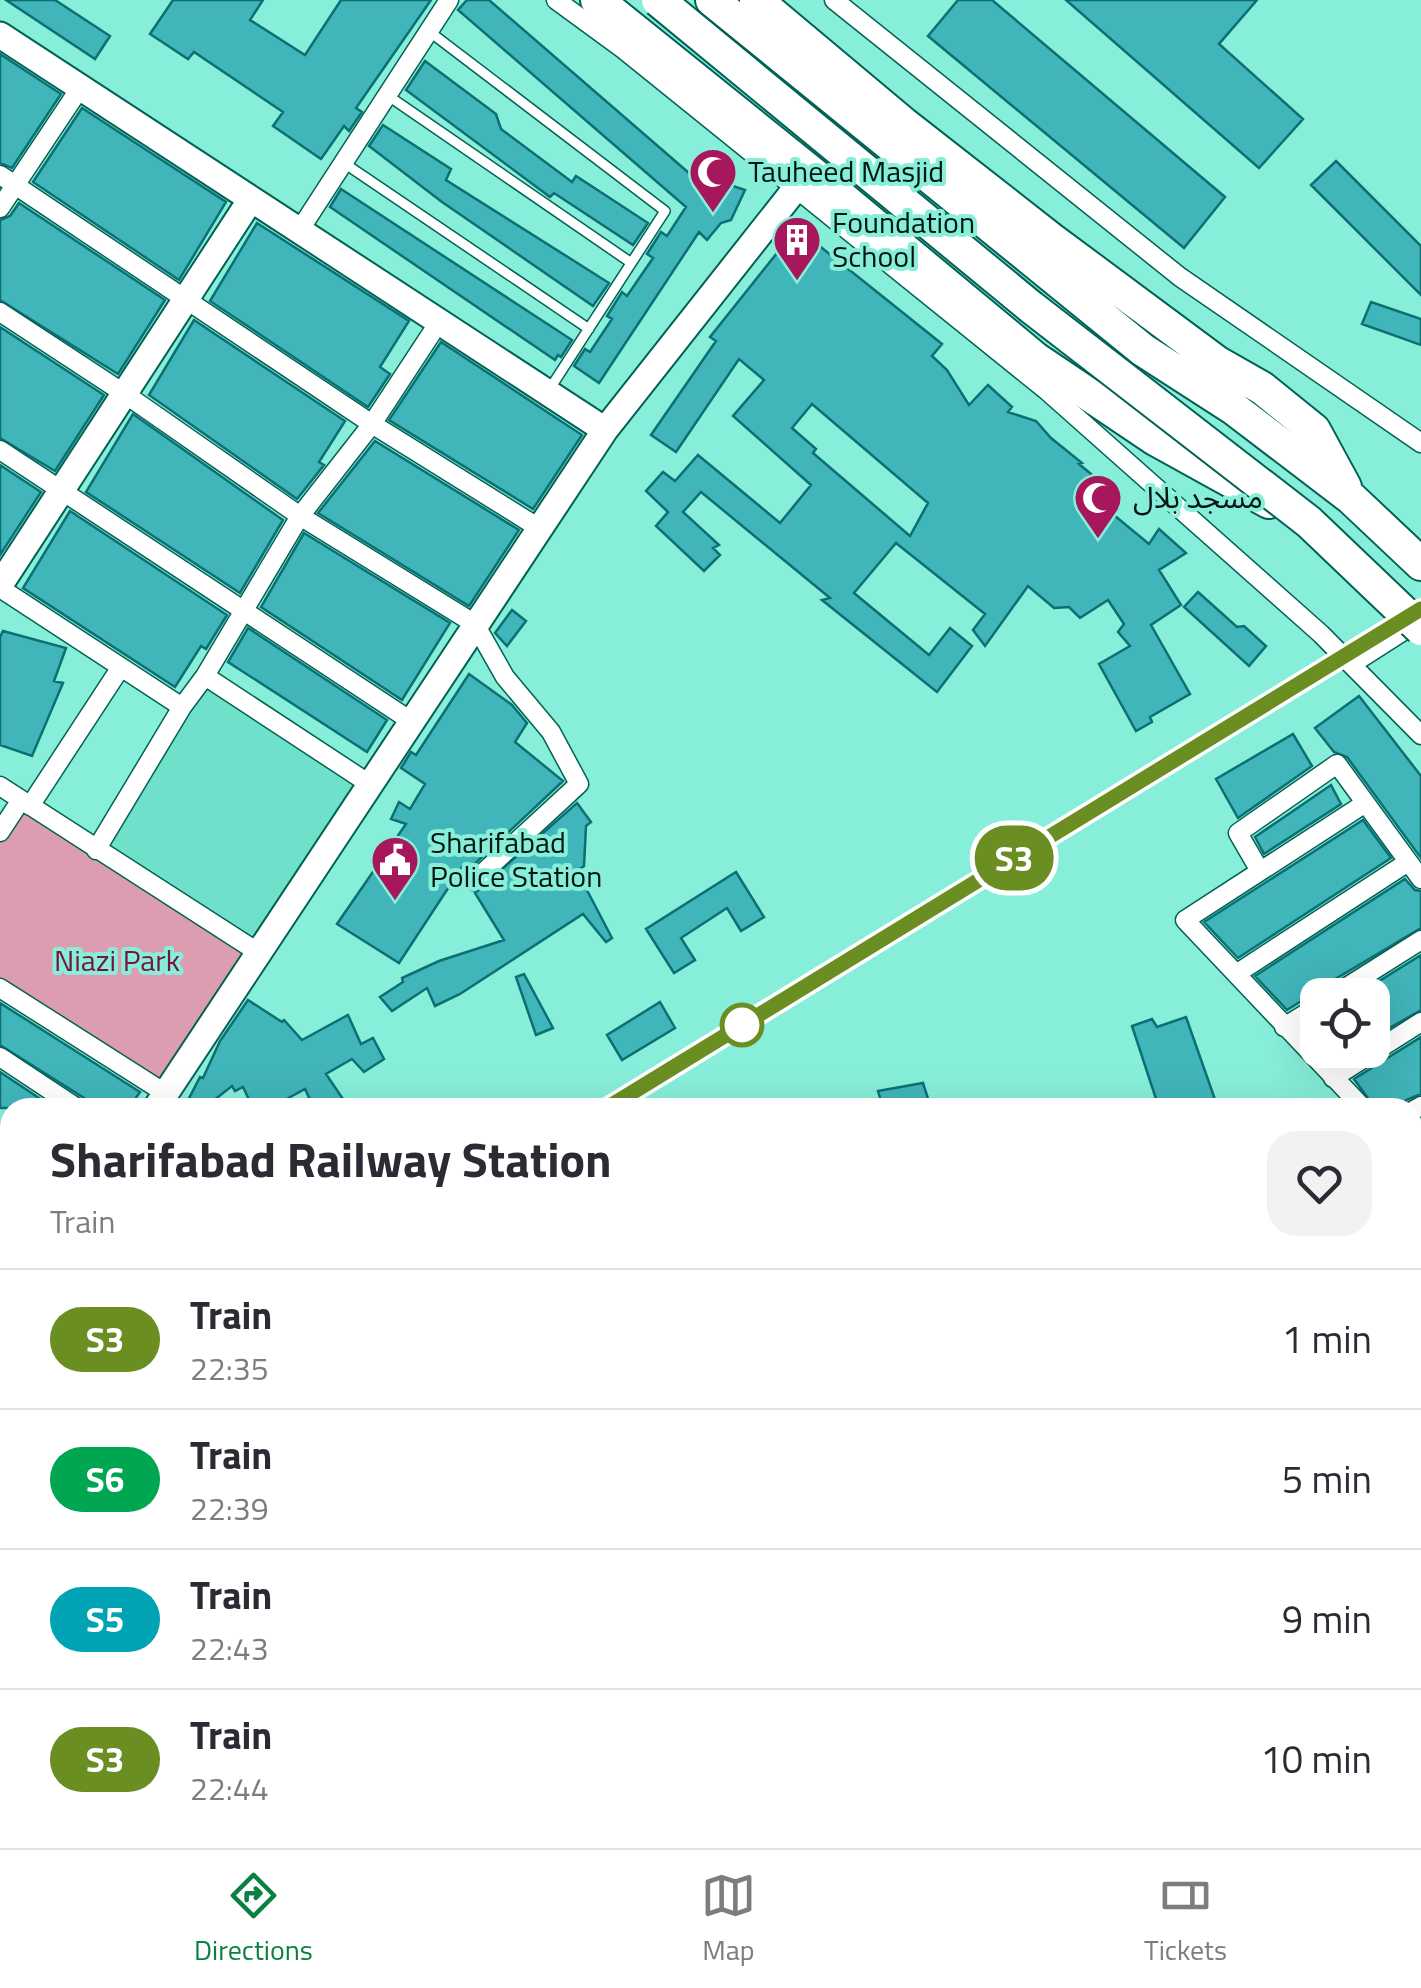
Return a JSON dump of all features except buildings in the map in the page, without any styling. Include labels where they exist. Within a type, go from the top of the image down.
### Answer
[{"type":"highway","points":[[597,0],[1036,359],[1155,439],[1239,488],[1309,522]]},
{"type":"highway","points":[[658,0],[1031,306],[1309,522],[1421,629]]},
{"type":"highway","points":[[712,0],[1143,350],[1233,408],[1351,498],[1421,564]]},
{"type":"highway","points":[[756,0],[904,124],[1051,239],[1205,353],[1262,388],[1314,430],[1351,498]]},
{"type":"street","points":[[299,231],[449,0]]},
{"type":"street","points":[[556,0],[1046,390],[1352,664],[1421,735]]},
{"type":"street","points":[[834,0],[1180,277],[1421,443]]},
{"type":"street","points":[[0,34],[604,430]]},
{"type":"street","points":[[0,208],[8,180],[80,88]]},
{"type":"street","points":[[8,180],[372,424],[539,528]]},
{"type":"street","points":[[161,1098],[604,430],[796,188]]},
{"type":"street","points":[[182,707],[0,587],[251,200]]},
{"type":"street","points":[[0,312],[300,516],[476,624],[505,677],[551,732],[579,784],[474,882]]},
{"type":"street","points":[[96,850],[300,516],[372,424],[439,322]]},
{"type":"street","points":[[0,450],[411,721]]},
{"type":"street","points":[[1352,664],[1421,620]]},
{"type":"street","points":[[0,832],[26,803],[120,667]]},
{"type":"street","points":[[205,676],[371,785]]},
{"type":"street","points":[[1260,871],[1238,833],[1337,764],[1421,879]]},
{"type":"street","points":[[0,786],[260,953]]},
{"type":"street","points":[[1353,1098],[1184,920],[1364,804]]},
{"type":"street","points":[[1236,974],[1408,862]]},
{"type":"street","points":[[1361,978],[1421,940]]},
{"type":"street","points":[[0,988],[157,1098]]},
{"type":"street","points":[[1284,1027],[1300,1017]]},
{"type":"street","points":[[1334,1078],[1421,1022]]},
{"type":"street","points":[[0,1057],[61,1098]]},
{"type":"lane","points":[[428,32],[665,211],[547,393]]},
{"type":"lane","points":[[387,95],[630,262]]},
{"type":"lane","points":[[344,163],[588,329]]},
{"type":"shaded area","points":[[205,677],[370,784],[259,951],[91,844]]},
{"type":"green space","name":"Niazi Park","points":[[21,800],[259,951],[165,1093],[0,987],[0,831]]},
{"type":"railway","points":[[623,1098],[1421,608]]},
{"type":"train","name":"S3","points":[[623,1098],[1421,609]]},
{"type":"place","name":"Tauheed Masjid","points":[[713,214]]},
{"type":"place","name":"Foundation School","points":[[797,282]]},
{"type":"place","name":"مسجد بلال","points":[[1098,540]]},
{"type":"place","name":"Sharifabad Police Station","points":[[395,902]]}]
